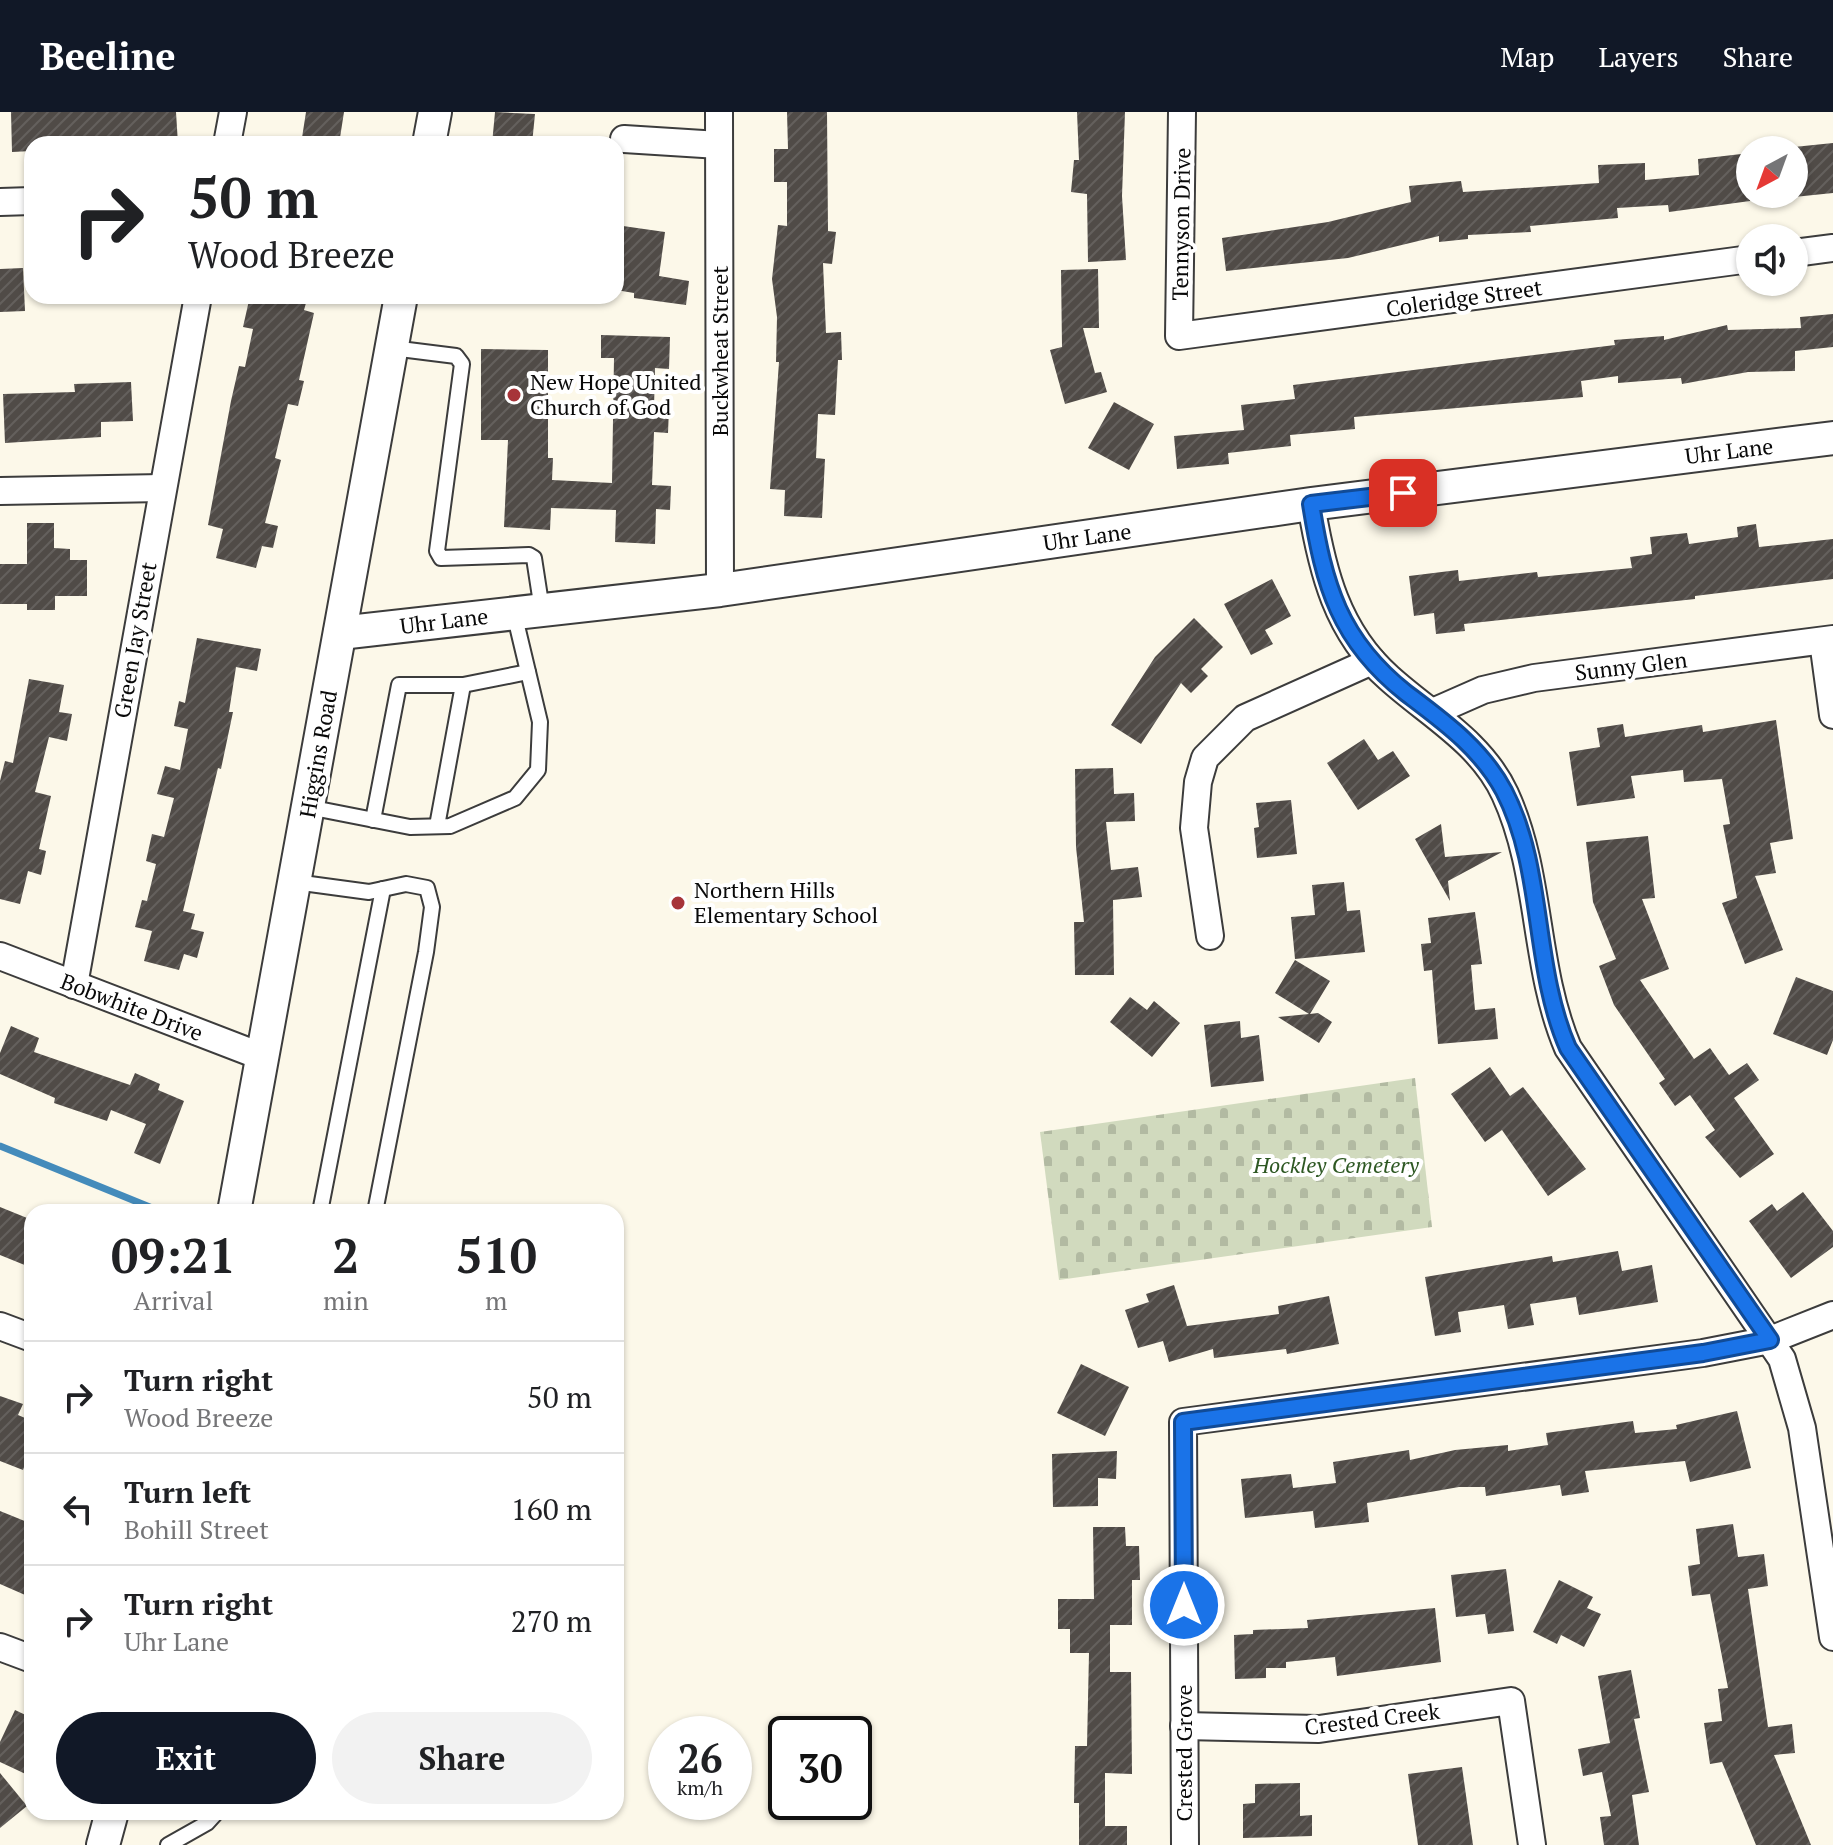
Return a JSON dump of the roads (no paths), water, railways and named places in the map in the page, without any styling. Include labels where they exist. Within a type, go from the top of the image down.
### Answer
[{"type":"street","points":[[228,136],[233,112]]},
{"type":"street","points":[[430,136],[435,112]]},
{"type":"street","name":"Buckwheat Street","points":[[719,112],[720,590]]},
{"type":"street","name":"Tennyson Drive","points":[[1179,336],[1182,112]]},
{"type":"street","points":[[624,139],[719,145]]},
{"type":"street","points":[[0,202],[24,201]]},
{"type":"street","points":[[1808,251],[1833,248]]},
{"type":"street","name":"Coleridge Street","points":[[1179,336],[1736,261]]},
{"type":"street","name":"Green Jay Street","points":[[74,985],[196,304]]},
{"type":"street","name":"Higgins Road","points":[[235,1204],[400,304]]},
{"type":"street","name":"Uhr Lane","points":[[340,633],[720,590],[1311,504],[1833,438]]},
{"type":"street","points":[[0,491],[162,488]]},
{"type":"street","points":[[1311,504],[1329,593],[1352,636],[1372,661],[1463,737],[1492,772],[1521,833],[1548,994],[1568,1048],[1782,1359],[1802,1428],[1833,1637]]},
{"type":"street","points":[[1828,640],[1833,715]]},
{"type":"street","name":"Sunny Glen","points":[[1433,712],[1483,690],[1534,678],[1828,640]]},
{"type":"street","points":[[1210,936],[1194,828],[1198,782],[1205,758],[1245,718],[1372,661]]},
{"type":"street","name":"Bobwhite Drive","points":[[0,956],[263,1057]]},
{"type":"street","points":[[1770,1340],[1833,1315]]},
{"type":"street","points":[[0,1326],[24,1335]]},
{"type":"street","name":"Crested Grove","points":[[1185,1845],[1183,1422],[1703,1353],[1770,1340]]},
{"type":"street","points":[[0,1647],[24,1656]]},
{"type":"street","name":"Crested Creek","points":[[1184,1726],[1319,1729],[1511,1701],[1532,1845]]},
{"type":"street","points":[[103,1845],[110,1820]]},
{"type":"lane","points":[[308,807],[410,827],[450,826],[515,798],[538,770],[540,722],[528,672],[528,612],[534,558],[529,555],[441,558],[437,551],[462,364],[456,356],[392,348]]},
{"type":"lane","points":[[373,820],[399,685],[463,685],[528,672]]},
{"type":"lane","points":[[437,826],[463,685]]},
{"type":"lane","points":[[295,882],[369,892],[406,884],[427,888],[432,907],[377,1204]]},
{"type":"lane","points":[[322,1204],[383,889]]},
{"type":"lane","points":[[168,1845],[210,1820]]},
{"type":"waterway","points":[[0,1146],[142,1204]]},
{"type":"place","name":"New Hope United Church of God","points":[[514,395]]},
{"type":"place","name":"Northern Hills Elementary School","points":[[678,903]]},
{"type":"park label","name":"Hockley Cemetery","points":[[1336,1165]]}]
